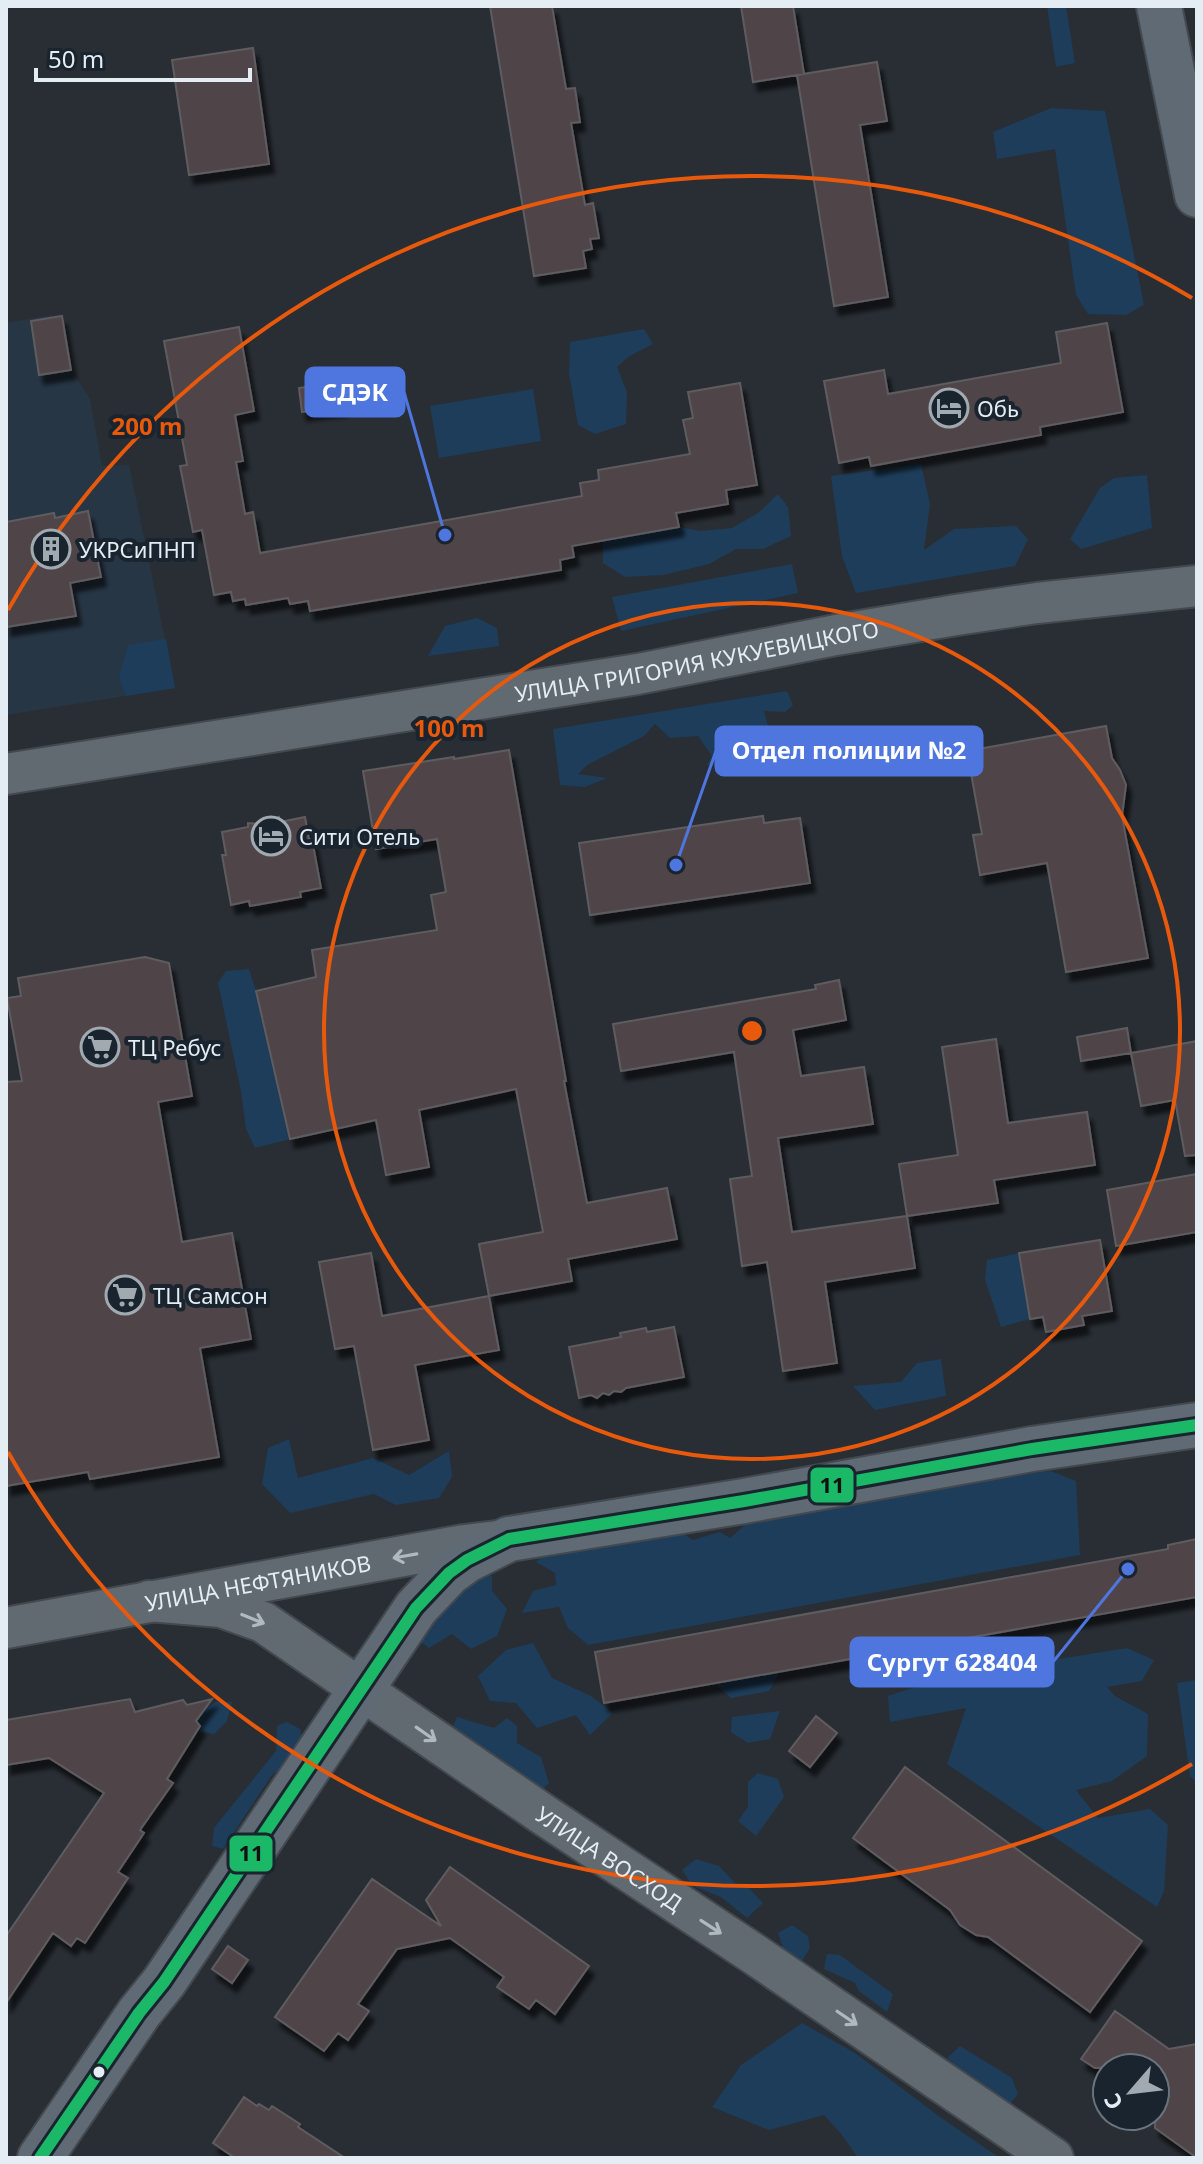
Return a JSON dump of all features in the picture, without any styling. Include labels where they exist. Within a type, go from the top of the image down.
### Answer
[{"type":"main road","points":[[1159,6],[1197,195]]},
{"type":"main road","points":[[40,2158],[139,2013],[164,1982],[416,1608],[449,1573],[467,1560],[509,1539],[744,1501],[1032,1449],[1197,1425]]},
{"type":"street","name":"УЛИЦА ГРИГОРИЯ КУКУЕВИЦКОГО","points":[[6,774],[638,674],[956,615],[1197,586]]},
{"type":"street","name":"УЛИЦА НЕФТЯНИКОВ","points":[[6,1628],[509,1539]]},
{"type":"street","name":"УЛИЦА ВОСХОД","points":[[149,1601],[221,1607],[263,1622],[1053,2158]]},
{"type":"shaded area","points":[[1047,6],[1066,6],[1075,63],[1056,67]]},
{"type":"shaded area","points":[[1051,108],[1105,111],[1144,305],[1126,315],[1088,314],[1076,295],[1055,149],[997,159],[993,132]]},
{"type":"shaded area","points":[[52,315],[52,318],[31,321],[39,375],[71,370],[90,399],[102,466],[129,465],[175,688],[6,715],[6,323]]},
{"type":"shaded area","points":[[644,329],[653,344],[628,357],[617,367],[627,392],[626,424],[595,434],[578,425],[569,373],[570,342]]},
{"type":"shaded area","points":[[533,389],[541,441],[439,458],[430,406]]},
{"type":"shaded area","points":[[921,464],[930,504],[924,550],[954,529],[1016,526],[1028,539],[1015,566],[856,593],[842,556],[831,476]]},
{"type":"shaded area","points":[[1147,475],[1152,528],[1081,549],[1070,539],[1100,488],[1114,478]]},
{"type":"shaded area","points":[[778,494],[788,507],[791,536],[763,549],[736,549],[709,564],[663,575],[625,577],[603,563],[603,540],[679,527],[700,531],[732,528],[758,513]]},
{"type":"shaded area","points":[[792,564],[798,593],[621,631],[612,597]]},
{"type":"shaded area","points":[[477,618],[497,628],[499,646],[428,656],[445,626]]},
{"type":"shaded area","points":[[166,639],[175,688],[126,696],[119,678],[128,645]]},
{"type":"shaded area","points":[[787,691],[793,705],[785,712],[764,711],[770,733],[759,744],[739,750],[746,764],[707,765],[712,756],[698,736],[670,738],[655,724],[644,736],[587,765],[578,774],[607,778],[585,787],[560,785],[553,729]]},
{"type":"shaded area","points":[[249,969],[290,1139],[255,1148],[246,1129],[218,983],[226,971]]},
{"type":"shaded area","points":[[1019,1253],[1030,1319],[1001,1327],[985,1280],[987,1260]]},
{"type":"shaded area","points":[[941,1359],[946,1396],[875,1410],[853,1386],[901,1382],[917,1363]]},
{"type":"shaded area","points":[[289,1439],[298,1478],[373,1458],[409,1475],[449,1451],[452,1477],[439,1498],[396,1505],[374,1494],[290,1513],[262,1484],[268,1448]]},
{"type":"shaded area","points":[[1051,1471],[1076,1481],[1080,1555],[588,1645],[568,1628],[559,1607],[522,1613],[533,1591],[556,1585],[555,1573],[536,1562],[547,1553],[678,1530],[693,1540],[720,1532],[730,1538],[745,1525],[981,1478]]},
{"type":"shaded area","points":[[482,1567],[492,1577],[492,1591],[507,1609],[497,1636],[471,1649],[452,1634],[429,1648],[416,1639]]},
{"type":"shaded area","points":[[533,1643],[552,1678],[591,1696],[613,1713],[590,1735],[576,1715],[537,1728],[516,1703],[490,1701],[478,1676],[506,1650]]},
{"type":"shaded area","points":[[1127,1648],[1154,1660],[1142,1681],[1107,1687],[1115,1696],[1148,1714],[1147,1756],[1112,1781],[1076,1790],[1098,1818],[1150,1809],[1168,1825],[1164,1891],[1157,1907],[947,1764],[966,1708],[890,1722],[888,1696],[945,1677]]},
{"type":"shaded area","points":[[780,1671],[769,1691],[731,1698],[714,1683]]},
{"type":"shaded area","points":[[1197,1680],[1197,1783],[1190,1776],[1177,1683]]},
{"type":"shaded area","points":[[216,1702],[232,1702],[227,1721],[214,1734],[197,1731],[197,1714]]},
{"type":"shaded area","points":[[780,1711],[770,1739],[748,1743],[731,1732],[732,1717]]},
{"type":"shaded area","points":[[457,1717],[494,1728],[507,1718],[517,1726],[517,1743],[541,1757],[549,1783],[540,1792],[452,1729]]},
{"type":"shaded area","points":[[287,1722],[300,1729],[303,1742],[295,1758],[272,1775],[223,1849],[212,1846],[214,1828],[276,1751],[277,1726]]},
{"type":"shaded area","points":[[758,1773],[778,1779],[784,1797],[756,1836],[738,1821],[748,1807],[748,1782]]},
{"type":"shaded area","points":[[696,1859],[719,1866],[737,1885],[746,1885],[763,1903],[747,1918],[721,1897],[693,1886],[682,1870]]},
{"type":"shaded area","points":[[792,1925],[808,1936],[810,1948],[802,1961],[784,1951],[778,1933]]},
{"type":"shaded area","points":[[827,1954],[840,1955],[893,1994],[887,2012],[859,1991],[855,1983],[824,1969]]},
{"type":"shaded area","points":[[802,2023],[855,2053],[1000,2158],[858,2158],[824,2115],[769,2130],[712,2107],[741,2065]]},
{"type":"shaded area","points":[[960,2046],[1012,2078],[1018,2094],[1010,2104],[997,2107],[971,2077],[947,2058]]},
{"type":"building","points":[[490,6],[552,6],[566,89],[575,88],[580,122],[571,123],[585,205],[593,203],[599,238],[590,239],[592,249],[583,251],[586,268],[534,276]]},
{"type":"building","points":[[741,6],[793,6],[804,74],[753,82]]},
{"type":"building","points":[[253,48],[269,164],[189,175],[172,60]]},
{"type":"building","points":[[877,62],[887,121],[860,125],[888,297],[834,306],[797,75]]},
{"type":"building","points":[[62,316],[71,370],[39,375],[31,321]]},
{"type":"building","name":"Обь","points":[[1107,323],[1123,412],[1040,427],[1041,435],[871,466],[869,457],[839,463],[824,381],[884,370],[888,394],[1061,363],[1056,332]]},
{"type":"building","points":[[239,327],[254,411],[235,415],[243,461],[236,462],[245,514],[253,512],[260,553],[582,496],[580,483],[599,480],[598,470],[690,454],[683,420],[693,418],[688,392],[740,383],[757,485],[726,490],[728,504],[676,513],[679,527],[572,546],[574,557],[560,560],[561,570],[310,611],[308,601],[290,604],[288,598],[246,605],[245,599],[233,601],[231,592],[214,595],[202,530],[193,532],[180,466],[187,465],[164,341]]},
{"type":"building","points":[[339,382],[342,407],[302,412],[299,388]]},
{"type":"building","name":"УКРСиПНП","points":[[88,511],[101,577],[70,583],[76,616],[6,627],[6,522],[54,513],[55,518]]},
{"type":"building","points":[[1106,726],[1112,758],[1126,785],[1122,816],[1148,958],[1066,972],[1047,863],[980,875],[973,835],[982,834],[967,751]]},
{"type":"building","points":[[509,750],[587,1203],[667,1188],[677,1239],[568,1259],[572,1281],[489,1296],[479,1244],[543,1232],[516,1089],[419,1110],[429,1167],[386,1175],[376,1120],[290,1139],[256,991],[316,977],[312,950],[437,930],[431,895],[446,892],[437,839],[376,849],[363,771]]},
{"type":"building","points":[[763,816],[764,823],[800,818],[810,883],[590,915],[579,843]]},
{"type":"building","points":[[279,817],[280,822],[305,817],[321,888],[300,892],[301,897],[250,906],[249,901],[231,905],[222,855],[226,855],[222,832],[248,827],[248,823],[263,824]]},
{"type":"building","points":[[145,957],[169,963],[192,1096],[158,1102],[182,1242],[232,1233],[251,1339],[200,1348],[219,1457],[90,1479],[88,1472],[6,1486],[6,1082],[22,1081],[7,998],[21,996],[18,978]]},
{"type":"building","points":[[839,980],[846,1020],[793,1030],[801,1076],[864,1067],[873,1124],[778,1138],[792,1232],[907,1216],[915,1268],[825,1282],[837,1363],[783,1371],[767,1262],[742,1266],[730,1179],[752,1176],[734,1052],[621,1071],[613,1024],[816,989],[815,985]]},
{"type":"building","points":[[1127,1028],[1131,1053],[1081,1061],[1077,1037]]},
{"type":"building","points":[[996,1039],[1008,1123],[1087,1112],[1095,1165],[994,1180],[998,1203],[907,1216],[899,1164],[958,1155],[942,1047]]},
{"type":"building","points":[[1197,1041],[1197,1155],[1185,1156],[1175,1100],[1141,1106],[1131,1053]]},
{"type":"building","points":[[1197,1174],[1197,1232],[1116,1246],[1107,1190]]},
{"type":"building","points":[[1100,1240],[1112,1311],[1082,1316],[1084,1325],[1046,1332],[1043,1317],[1030,1319],[1019,1253]]},
{"type":"building","points":[[371,1253],[382,1316],[489,1296],[499,1350],[415,1365],[429,1440],[373,1450],[354,1346],[335,1349],[319,1262]]},
{"type":"building","points":[[674,1327],[684,1377],[626,1388],[609,1395],[603,1393],[597,1398],[591,1395],[579,1398],[569,1347],[621,1337],[620,1333],[646,1328],[647,1332]]},
{"type":"building","points":[[1197,1539],[1197,1597],[604,1703],[595,1652],[1168,1549],[1168,1545]]},
{"type":"building","points":[[130,1699],[135,1712],[183,1700],[187,1705],[212,1699],[196,1721],[200,1726],[167,1779],[173,1783],[140,1830],[144,1833],[118,1872],[128,1878],[85,1943],[77,1938],[71,1946],[53,1933],[6,2003],[6,1936],[104,1793],[49,1758],[6,1765],[6,1720]]},
{"type":"building","points":[[816,1716],[837,1733],[810,1767],[789,1751]]},
{"type":"building","points":[[905,1767],[1142,1941],[1090,2012],[988,1937],[976,1935],[960,1925],[950,1910],[853,1838]]},
{"type":"building","points":[[450,1867],[589,1966],[555,2014],[536,2000],[529,2009],[497,1987],[504,1977],[450,1938],[397,1949],[358,2004],[369,2011],[362,2021],[348,2040],[338,2033],[324,2051],[275,2017],[372,1879],[441,1926],[426,1900]]},
{"type":"building","points":[[228,1946],[248,1960],[232,1983],[212,1969]]},
{"type":"building","points":[[1115,2011],[1169,2049],[1197,2044],[1197,2158],[1161,2132],[1171,2132],[1171,2052],[1091,2052],[1091,2065],[1081,2059]]},
{"type":"building","points":[[244,2097],[269,2110],[272,2106],[345,2158],[235,2158],[213,2143]]},
{"type":"transit line","name":"11","points":[[40,2158],[139,2013],[164,1982],[416,1608],[449,1573],[467,1560],[509,1539],[744,1501],[1032,1449],[1197,1425]]},
{"type":"place","name":"Обь","points":[[949,408]]},
{"type":"place","name":"СДЭК","points":[[445,535]]},
{"type":"place","name":"УКРСиПНП","points":[[51,549]]},
{"type":"place","name":"Сити Отель","points":[[271,836]]},
{"type":"place","name":"Отдел полиции №2","points":[[676,865]]},
{"type":"place","name":"ТЦ Ребус","points":[[100,1047]]},
{"type":"place","name":"ТЦ Самсон","points":[[125,1295]]},
{"type":"place","name":"Сургут 628404","points":[[1128,1569]]}]
